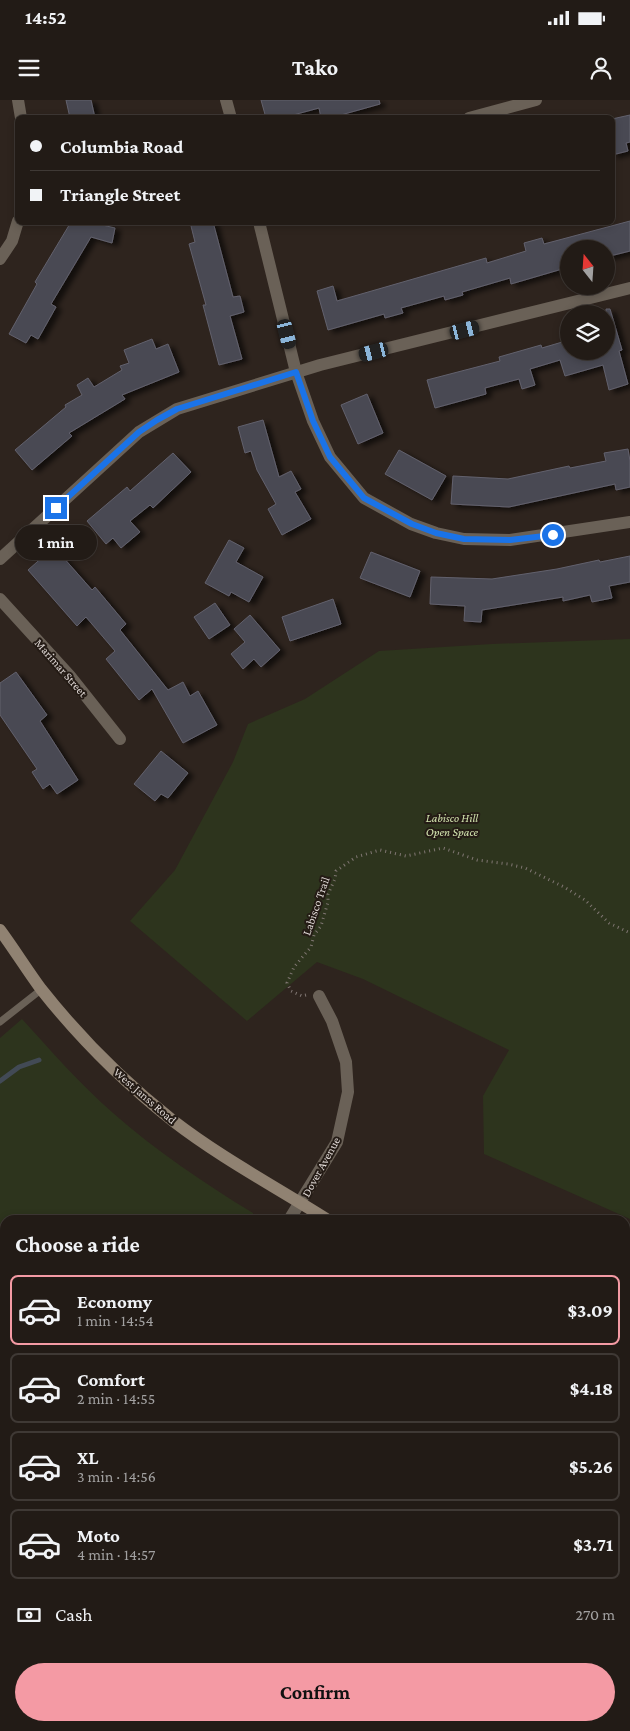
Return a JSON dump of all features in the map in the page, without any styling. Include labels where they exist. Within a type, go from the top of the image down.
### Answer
[{"type":"main road","name":"West Janss Road","points":[[0,930],[42,989],[105,1061],[166,1114],[209,1146],[320,1215]]},
{"type":"street","points":[[18,100],[20,115]]},
{"type":"street","points":[[226,100],[230,115]]},
{"type":"street","points":[[480,115],[536,100]]},
{"type":"street","points":[[0,259],[12,241],[17,225]]},
{"type":"street","points":[[260,225],[296,372],[313,421],[330,457],[347,480],[364,498],[412,524],[436,533],[464,539],[487,540],[553,535],[630,522]]},
{"type":"street","points":[[0,559],[139,432],[177,409],[296,372],[630,288]]},
{"type":"street","name":"Marimar Street","points":[[0,599],[70,676],[120,739]]},
{"type":"street","name":"Dover Avenue","points":[[293,1215],[337,1142],[348,1092],[346,1062],[332,1021],[319,996]]},
{"type":"lane","points":[[0,1022],[42,989]]},
{"type":"path","name":"Labisco Trail","points":[[319,996],[311,994],[302,996],[291,992],[287,982],[294,967],[311,947],[314,935],[321,926],[328,902],[328,894],[335,879],[336,871],[356,857],[380,850],[406,856],[443,848],[477,860],[524,868],[564,887],[585,900],[609,923],[630,933]]},
{"type":"green space","name":"Labisco Hill Open Space","points":[[630,639],[630,1215],[621,1215],[484,1154],[483,1096],[509,1050],[363,979],[317,962],[247,1021],[130,921],[175,870],[233,762],[248,724],[305,699],[379,651],[492,644]]},
{"type":"green space","points":[[22,1019],[77,1079],[113,1113],[181,1166],[253,1215],[0,1215],[0,1038]]},
{"type":"building","points":[[66,100],[91,100],[94,115],[69,115]]},
{"type":"building","points":[[261,100],[379,100],[380,104],[341,115],[320,115],[319,108],[293,115],[265,115]]},
{"type":"building","points":[[630,115],[630,142],[626,143],[628,151],[615,154],[615,118]]},
{"type":"building","points":[[630,221],[630,251],[615,255],[615,240],[560,240],[560,270],[511,284],[510,278],[462,292],[463,295],[445,300],[444,296],[401,308],[403,313],[385,318],[384,314],[328,330],[317,291],[333,286],[337,301],[486,258],[487,263],[526,251],[524,243],[542,238],[544,244]]},
{"type":"building","points":[[69,225],[102,225],[115,228],[112,243],[91,237],[51,304],[56,307],[38,339],[31,335],[26,343],[9,334],[37,284],[35,282]]},
{"type":"building","points":[[191,225],[214,225],[233,297],[240,296],[244,312],[230,316],[242,359],[219,365],[203,305],[206,305],[189,244],[195,242]]},
{"type":"building","points":[[615,326],[622,350],[619,351],[628,384],[609,390],[603,365],[565,376],[560,360],[615,360]]},
{"type":"building","points":[[152,339],[156,349],[168,344],[179,372],[122,395],[125,399],[69,433],[72,436],[32,470],[15,450],[66,407],[65,405],[82,395],[77,385],[88,378],[94,387],[122,370],[120,366],[129,363],[124,350]]},
{"type":"building","points":[[560,343],[560,360],[530,369],[535,385],[522,389],[519,379],[485,388],[486,394],[435,408],[427,380],[500,361],[499,357],[541,345],[542,348]]},
{"type":"building","points":[[367,394],[383,433],[358,444],[341,405]]},
{"type":"building","points":[[263,420],[279,477],[291,471],[301,489],[295,492],[311,519],[282,535],[268,509],[276,504],[257,470],[251,451],[245,453],[238,427]]},
{"type":"building","points":[[628,449],[630,487],[616,490],[615,484],[509,507],[451,504],[453,476],[508,479],[569,466],[570,468],[606,461],[604,453]]},
{"type":"building","points":[[399,450],[446,476],[432,500],[385,474]]},
{"type":"building","points":[[173,453],[191,472],[153,508],[150,505],[130,521],[140,532],[121,548],[113,538],[106,544],[87,521],[127,487],[130,491]]},
{"type":"building","points":[[229,540],[244,548],[236,562],[263,577],[249,602],[231,592],[229,596],[205,583]]},
{"type":"building","points":[[54,547],[92,590],[95,587],[126,624],[120,630],[168,690],[183,682],[190,696],[198,691],[217,725],[183,743],[152,689],[139,700],[106,659],[115,651],[86,617],[77,626],[28,570]]},
{"type":"building","points":[[371,552],[420,571],[410,597],[360,578]]},
{"type":"building","points":[[630,556],[630,582],[609,586],[612,598],[592,602],[590,595],[563,601],[563,597],[482,610],[481,622],[464,621],[465,606],[430,604],[431,577],[492,579]]},
{"type":"building","points":[[333,599],[341,624],[290,641],[282,617]]},
{"type":"building","points":[[215,603],[230,625],[209,639],[194,617]]},
{"type":"building","points":[[250,615],[280,650],[261,667],[254,659],[243,669],[231,654],[245,642],[234,629]]},
{"type":"building","points":[[16,672],[47,715],[40,721],[78,780],[57,794],[50,784],[43,789],[32,772],[37,769],[0,715],[0,683]]},
{"type":"building","points":[[161,751],[188,773],[168,798],[161,794],[155,801],[134,784]]},
{"type":"waterway","points":[[0,1081],[19,1067],[39,1060]]},
{"type":"route","points":[[56,508],[139,432],[157,420],[177,409],[203,400],[296,372],[313,421],[330,457],[347,480],[364,498],[412,524],[436,533],[464,539],[510,540],[553,535]]}]
